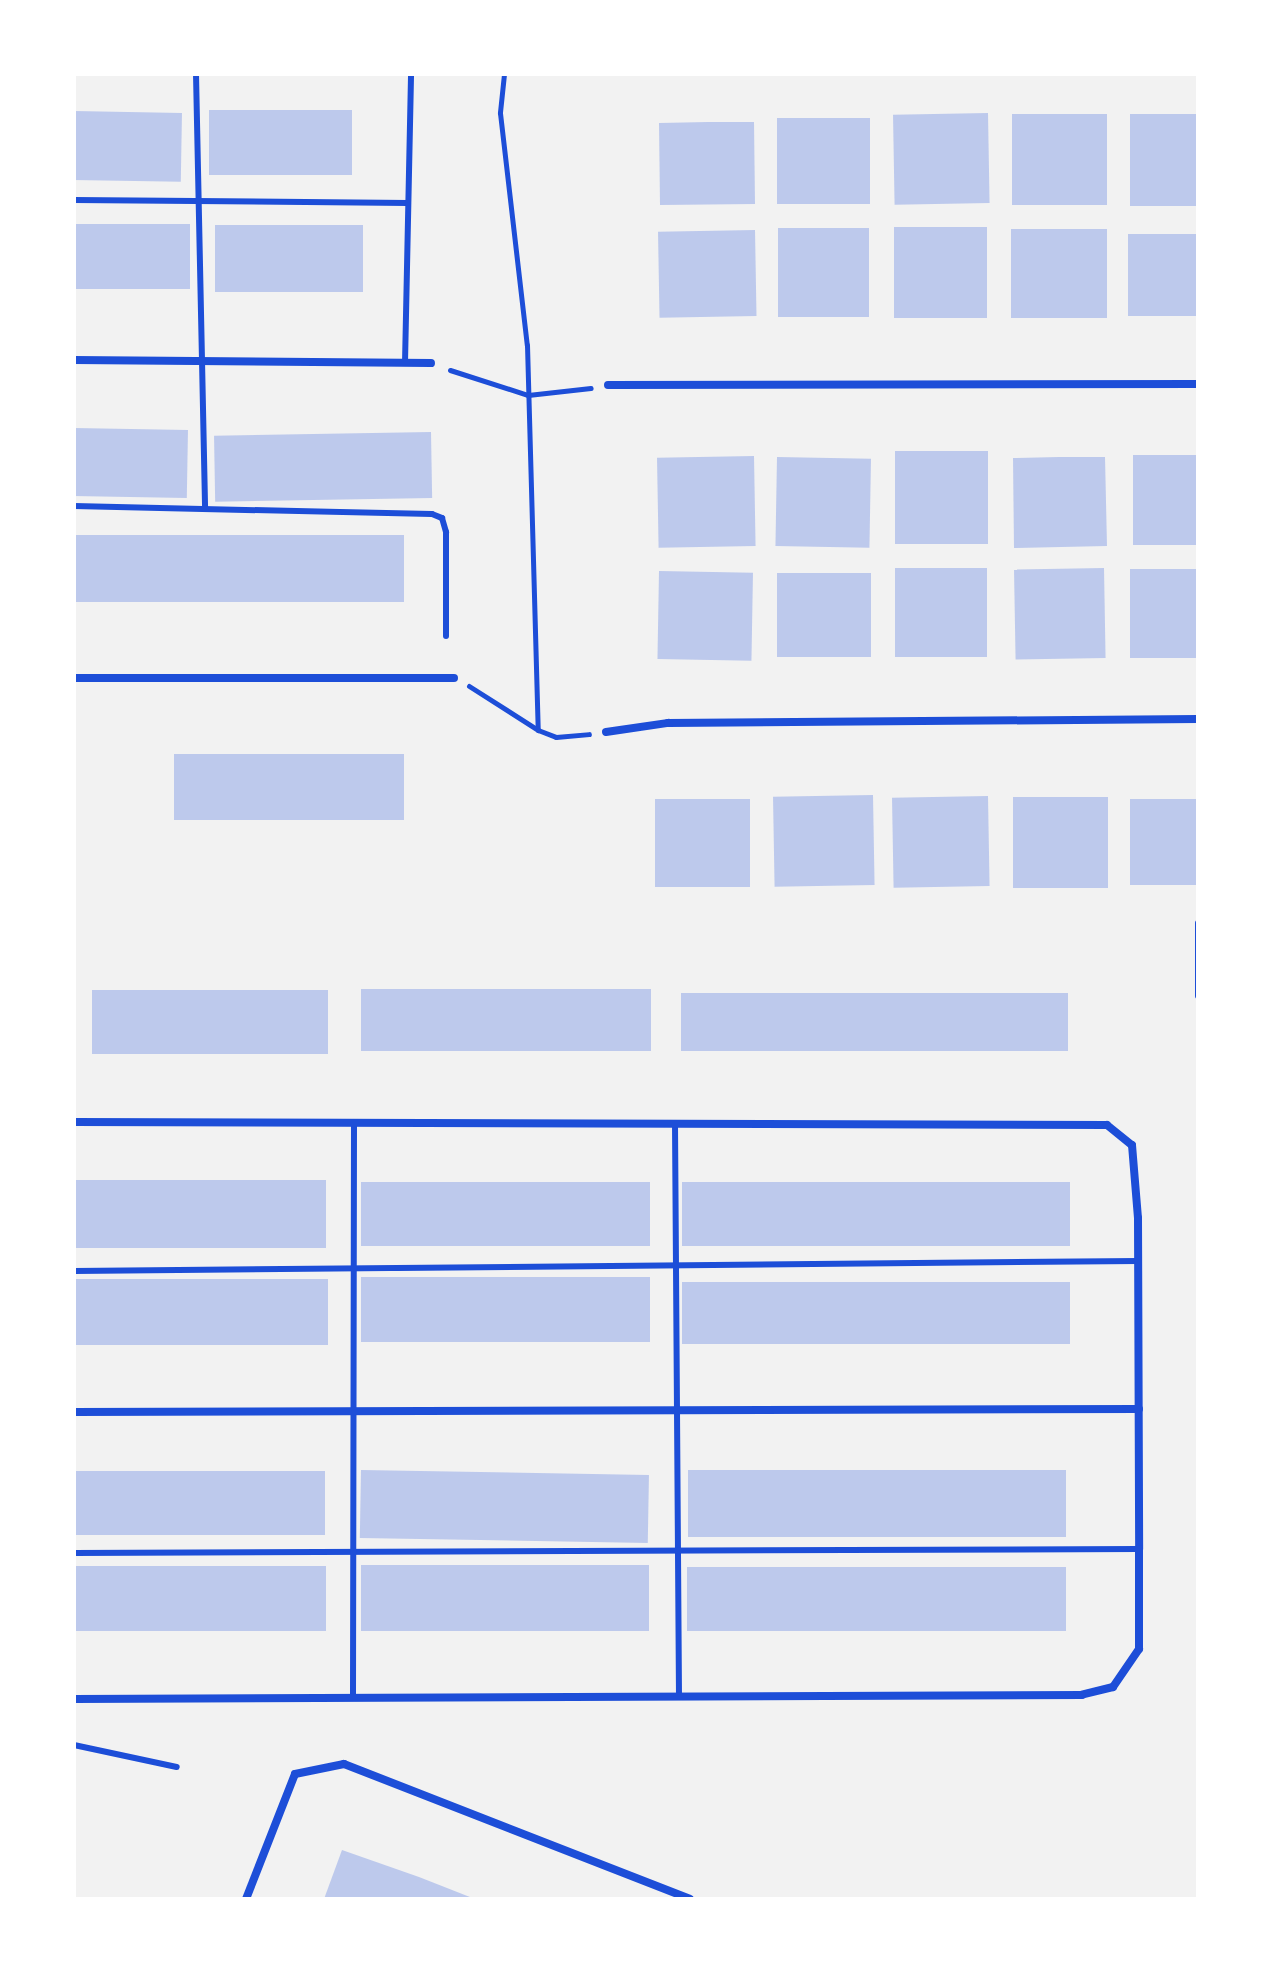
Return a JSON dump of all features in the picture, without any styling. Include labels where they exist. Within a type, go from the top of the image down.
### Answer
[{"type":"street","points":[[74,360],[431,363]]},
{"type":"street","points":[[608,385],[1198,384]]},
{"type":"street","points":[[74,678],[454,678]]},
{"type":"street","points":[[606,732],[668,723],[1198,719]]},
{"type":"street","points":[[74,1122],[1107,1125],[1132,1145],[1138,1261],[1139,1409],[1139,1649],[1113,1687],[1082,1695],[74,1699]]},
{"type":"street","points":[[74,1412],[1139,1409]]},
{"type":"street","points":[[246,1899],[295,1774],[344,1764],[690,1899]]},
{"type":"lane","points":[[196,74],[205,509]]},
{"type":"lane","points":[[405,363],[411,74]]},
{"type":"lane","points":[[74,200],[408,203]]},
{"type":"lane","points":[[74,506],[442,518],[446,532],[446,636]]},
{"type":"lane","points":[[1198,923],[1198,996]]},
{"type":"lane","points":[[353,1698],[354,1123]]},
{"type":"lane","points":[[675,1124],[679,1696]]},
{"type":"lane","points":[[74,1271],[1138,1261]]},
{"type":"lane","points":[[74,1553],[1139,1549]]},
{"type":"lane","points":[[74,1745],[177,1767]]},
{"type":"path","points":[[504,74],[500,113],[528,395],[538,730]]},
{"type":"path","points":[[431,363],[528,395],[608,385]]},
{"type":"path","points":[[454,678],[538,730],[556,737],[606,732]]},
{"type":"building","points":[[209,110],[352,110],[352,175],[209,175]]},
{"type":"building","points":[[74,111],[182,113],[181,182],[74,180]]},
{"type":"building","points":[[988,113],[990,203],[895,205],[893,115]]},
{"type":"building","points":[[1012,114],[1107,114],[1107,205],[1012,205]]},
{"type":"building","points":[[1130,114],[1198,114],[1198,206],[1130,206]]},
{"type":"building","points":[[777,118],[870,118],[870,204],[777,204]]},
{"type":"building","points":[[754,122],[755,204],[660,205],[659,123]]},
{"type":"building","points":[[74,224],[190,224],[190,289],[74,289]]},
{"type":"building","points":[[215,225],[363,225],[363,292],[215,292]]},
{"type":"building","points":[[894,227],[987,227],[987,318],[894,318]]},
{"type":"building","points":[[778,228],[869,228],[869,317],[778,317]]},
{"type":"building","points":[[1011,229],[1107,229],[1107,318],[1011,318]]},
{"type":"building","points":[[755,230],[757,316],[660,318],[658,232]]},
{"type":"building","points":[[1128,234],[1198,234],[1198,316],[1128,316]]},
{"type":"building","points":[[74,428],[188,430],[187,498],[74,496]]},
{"type":"building","points":[[431,432],[432,498],[215,502],[214,436]]},
{"type":"building","points":[[895,451],[988,451],[988,544],[895,544]]},
{"type":"building","points":[[1133,455],[1198,455],[1198,545],[1133,545]]},
{"type":"building","points":[[754,456],[756,546],[659,548],[657,458]]},
{"type":"building","points":[[777,457],[871,459],[869,548],[775,546]]},
{"type":"building","points":[[1105,457],[1107,546],[1014,548],[1013,458]]},
{"type":"building","points":[[74,535],[404,535],[404,602],[74,602]]},
{"type":"building","points":[[895,568],[987,568],[987,657],[895,657]]},
{"type":"building","points":[[1104,568],[1106,658],[1016,660],[1014,570]]},
{"type":"building","points":[[1130,569],[1198,569],[1198,658],[1130,658]]},
{"type":"building","points":[[659,571],[753,573],[751,661],[657,659]]},
{"type":"building","points":[[777,573],[871,573],[871,657],[777,657]]},
{"type":"building","points":[[174,754],[404,754],[404,820],[174,820]]},
{"type":"building","points":[[873,795],[875,885],[775,887],[773,797]]},
{"type":"building","points":[[988,796],[990,886],[894,888],[892,798]]},
{"type":"building","points":[[1013,797],[1108,797],[1108,888],[1013,888]]},
{"type":"building","points":[[655,799],[750,799],[750,887],[655,887]]},
{"type":"building","points":[[1130,799],[1198,799],[1198,885],[1130,885]]},
{"type":"building","points":[[361,989],[651,989],[651,1051],[361,1051]]},
{"type":"building","points":[[92,990],[328,990],[328,1054],[92,1054]]},
{"type":"building","points":[[681,993],[1068,993],[1068,1051],[681,1051]]},
{"type":"building","points":[[74,1180],[326,1180],[326,1248],[74,1248]]},
{"type":"building","points":[[361,1182],[650,1182],[650,1246],[361,1246]]},
{"type":"building","points":[[682,1182],[1070,1182],[1070,1246],[682,1246]]},
{"type":"building","points":[[361,1277],[650,1277],[650,1342],[361,1342]]},
{"type":"building","points":[[74,1279],[328,1279],[328,1345],[74,1345]]},
{"type":"building","points":[[682,1282],[1070,1282],[1070,1344],[682,1344]]},
{"type":"building","points":[[361,1470],[649,1475],[648,1543],[360,1538]]},
{"type":"building","points":[[688,1470],[1066,1470],[1066,1537],[688,1537]]},
{"type":"building","points":[[74,1471],[325,1471],[325,1535],[74,1535]]},
{"type":"building","points":[[361,1565],[649,1565],[649,1631],[361,1631]]},
{"type":"building","points":[[74,1566],[326,1566],[326,1631],[74,1631]]},
{"type":"building","points":[[687,1567],[1066,1567],[1066,1631],[687,1631]]},
{"type":"building","points":[[342,1850],[419,1877],[475,1899],[324,1899]]}]
